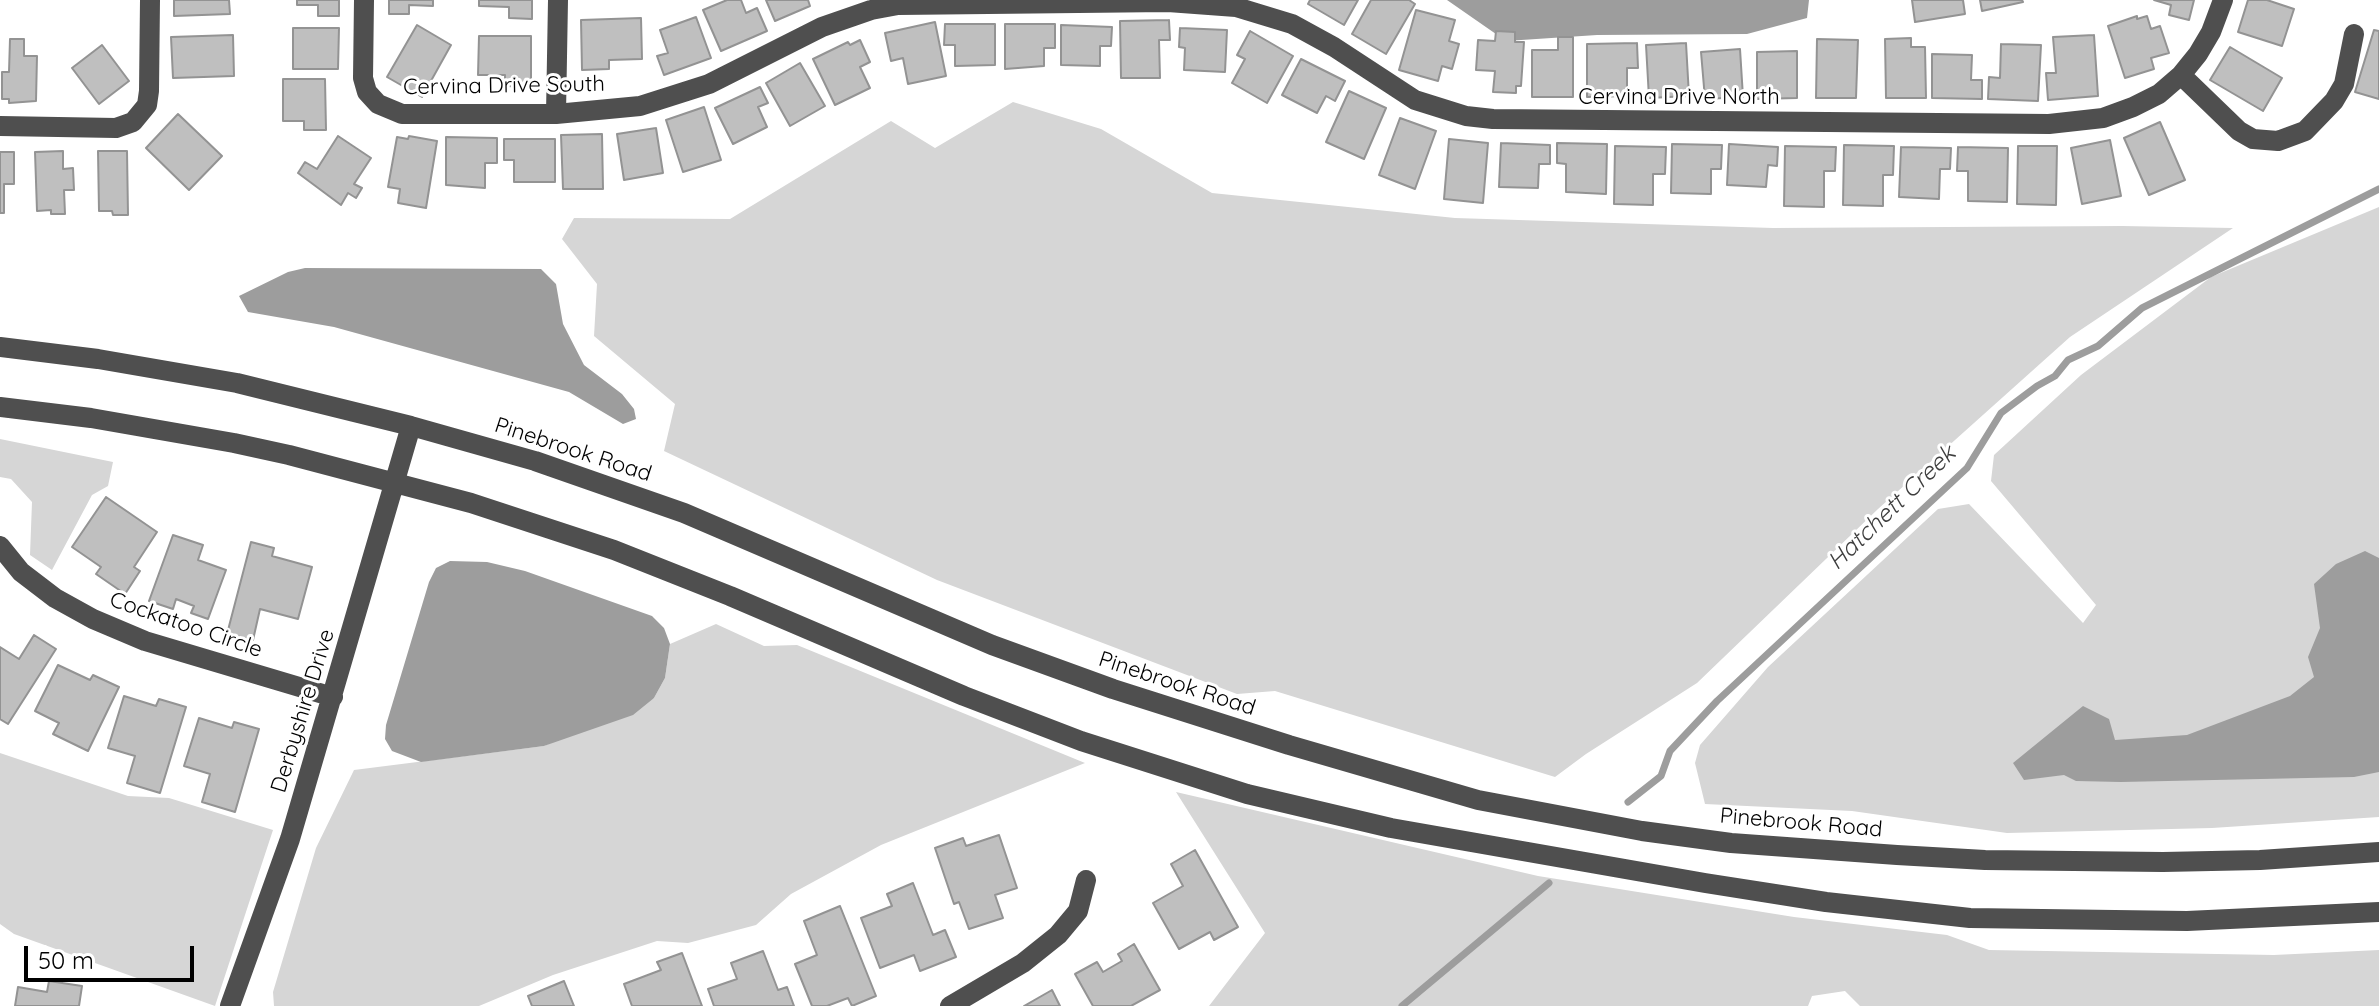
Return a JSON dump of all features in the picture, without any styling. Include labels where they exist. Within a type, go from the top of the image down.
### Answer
[{"type":"street","points":[[0,126],[116,128],[133,122],[147,105],[149,91],[150,0]]},
{"type":"street","name":"Cervina Drive South","points":[[364,0],[363,78],[367,92],[378,104],[402,114],[556,114],[640,106],[709,84],[822,27],[898,5],[1104,1]]},
{"type":"street","points":[[556,114],[558,0]]},
{"type":"street","name":"Cervina Drive North","points":[[1104,1],[1207,4],[1236,7],[1265,15],[1314,35],[1415,100],[1439,109],[1493,119],[2077,122],[2103,118],[2159,94],[2181,75],[2211,32],[2223,0]]},
{"type":"street","points":[[2181,75],[2239,131],[2253,139],[2278,141],[2305,131],[2334,101],[2344,84],[2354,34]]},
{"type":"street","name":"Pinebrook Road","points":[[0,347],[175,371],[309,399],[564,470],[684,513],[992,645],[1113,689],[1478,800],[1642,831],[1731,843],[1970,859],[2163,862],[2260,860],[2379,852]]},
{"type":"street","points":[[0,407],[91,418],[207,438],[289,455],[471,503],[614,550],[964,696],[1081,741],[1247,794],[1391,828],[1735,888],[1840,904],[1970,918],[2187,921],[2379,912]]},
{"type":"street","name":"Derbyshire Drive","points":[[230,1006],[290,839],[411,426]]},
{"type":"street","name":"Cockatoo Circle","points":[[0,546],[21,572],[55,598],[93,619],[145,641],[333,697]]},
{"type":"street","points":[[950,1006],[1023,963],[1058,935],[1078,911],[1086,880]]},
{"type":"shaded area","points":[[1447,0],[1809,0],[1807,18],[1747,34],[1597,35],[1506,41]]},
{"type":"shaded area","points":[[1013,102],[1101,129],[1212,193],[1455,218],[1773,228],[2233,228],[2070,337],[1878,509],[1697,683],[1555,777],[1275,691],[1237,694],[937,580],[664,451],[675,404],[594,336],[597,284],[562,239],[574,218],[730,219],[891,121],[935,148]]},
{"type":"shaded area","points":[[2379,207],[2379,817],[2212,828],[2007,833],[1852,811],[1705,804],[1695,763],[1700,745],[1768,667],[1938,509],[1969,504],[2083,623],[2096,605],[1991,481],[1994,455],[2081,375],[2211,277]]},
{"type":"shaded area","points":[[305,268],[541,269],[556,284],[563,324],[584,365],[622,394],[634,409],[636,419],[623,424],[569,392],[334,327],[248,312],[239,296],[288,272]]},
{"type":"shaded area","points":[[0,439],[113,462],[108,486],[92,495],[52,570],[30,555],[32,502],[11,479],[0,477]]},
{"type":"shaded area","points":[[2365,551],[2379,558],[2379,772],[2354,777],[2121,782],[2076,781],[2064,775],[2024,780],[2013,763],[2083,706],[2109,719],[2115,740],[2187,735],[2290,696],[2314,677],[2308,657],[2320,628],[2314,584],[2336,564]]},
{"type":"shaded area","points":[[450,561],[487,562],[525,571],[652,616],[664,628],[670,644],[665,678],[654,698],[633,715],[544,746],[421,762],[392,751],[385,739],[386,725],[429,582],[436,568]]},
{"type":"shaded area","points":[[716,624],[764,646],[797,645],[1085,763],[881,845],[791,894],[756,925],[688,943],[657,941],[553,975],[479,1006],[274,1006],[273,992],[316,848],[354,770],[544,746],[654,698],[665,678],[670,644]]},
{"type":"shaded area","points":[[0,753],[128,796],[169,798],[273,830],[215,1006],[14,934],[0,924]]},
{"type":"shaded area","points":[[1176,792],[1538,876],[1794,917],[1947,935],[1989,950],[2274,955],[2379,950],[2379,1006],[1860,1006],[1845,991],[1812,996],[1808,1006],[1209,1006],[1265,933]]},
{"type":"building","points":[[174,0],[229,0],[230,14],[174,16]]},
{"type":"building","points":[[297,0],[339,0],[339,16],[318,16],[318,5],[297,5]]},
{"type":"building","points":[[389,0],[433,0],[433,6],[409,5],[409,14],[389,14]]},
{"type":"building","points":[[479,0],[532,0],[532,19],[509,18],[509,7],[479,6]]},
{"type":"building","points":[[727,0],[741,0],[746,13],[757,8],[767,31],[721,51],[703,10]]},
{"type":"building","points":[[766,0],[808,0],[810,6],[775,21]]},
{"type":"building","points":[[1310,0],[1358,0],[1344,25],[1308,4]]},
{"type":"building","points":[[1371,0],[1409,0],[1415,4],[1386,54],[1352,34]]},
{"type":"building","points":[[1912,0],[1963,0],[1965,14],[1915,22]]},
{"type":"building","points":[[1980,0],[2022,0],[2023,2],[1982,11]]},
{"type":"building","points":[[2154,0],[2194,0],[2189,20],[2169,15],[2171,5]]},
{"type":"building","points":[[2248,0],[2267,0],[2294,9],[2282,46],[2238,32]]},
{"type":"building","points":[[1416,10],[1455,20],[1449,41],[1459,44],[1452,69],[1442,66],[1438,81],[1399,70]]},
{"type":"building","points":[[2137,16],[2137,19],[2147,16],[2151,29],[2160,26],[2169,53],[2151,58],[2154,69],[2125,78],[2108,26]]},
{"type":"building","points":[[696,17],[711,58],[664,75],[657,56],[668,53],[660,30]]},
{"type":"building","points":[[641,18],[642,59],[609,60],[609,69],[582,70],[581,20]]},
{"type":"building","points":[[1169,20],[1170,40],[1159,40],[1160,78],[1121,78],[1120,21]]},
{"type":"building","points":[[935,22],[946,76],[908,84],[903,58],[891,61],[885,33]]},
{"type":"building","points":[[945,24],[995,24],[995,65],[955,66],[955,45],[944,45]]},
{"type":"building","points":[[1005,24],[1055,24],[1055,48],[1044,48],[1044,66],[1005,69]]},
{"type":"building","points":[[417,25],[451,45],[422,97],[387,77]]},
{"type":"building","points":[[1061,25],[1112,27],[1111,46],[1100,46],[1100,66],[1061,65]]},
{"type":"building","points":[[293,28],[339,28],[338,69],[293,69]]},
{"type":"building","points":[[1180,28],[1227,30],[1225,72],[1184,70],[1185,48],[1179,47]]},
{"type":"building","points":[[2374,30],[2379,31],[2379,99],[2355,92]]},
{"type":"building","points":[[1250,31],[1293,56],[1267,103],[1232,83],[1245,59],[1237,55]]},
{"type":"building","points":[[1496,31],[1515,32],[1515,42],[1524,42],[1521,86],[1516,86],[1516,93],[1493,92],[1495,71],[1476,70],[1478,40],[1495,41]]},
{"type":"building","points":[[233,35],[234,76],[173,78],[171,37]]},
{"type":"building","points":[[2094,35],[2098,96],[2048,100],[2046,73],[2056,73],[2053,37]]},
{"type":"building","points":[[479,36],[531,36],[531,87],[505,86],[505,75],[478,75]]},
{"type":"building","points":[[1558,37],[1573,37],[1573,97],[1532,97],[1532,50],[1558,50]]},
{"type":"building","points":[[1911,38],[1911,47],[1925,47],[1926,98],[1886,98],[1885,39]]},
{"type":"building","points":[[10,39],[24,39],[24,56],[37,56],[36,101],[9,103],[9,99],[2,99],[2,72],[9,72]]},
{"type":"building","points":[[1817,39],[1858,40],[1856,98],[1816,98]]},
{"type":"building","points":[[860,40],[870,62],[860,67],[870,88],[835,105],[813,59],[848,42],[850,45]]},
{"type":"building","points":[[1637,43],[1638,68],[1627,68],[1627,96],[1587,97],[1587,44]]},
{"type":"building","points":[[1686,43],[1689,96],[1649,98],[1646,45]]},
{"type":"building","points":[[2001,44],[2041,45],[2038,101],[1988,99],[1989,77],[2000,78]]},
{"type":"building","points":[[102,45],[129,81],[99,104],[72,68]]},
{"type":"building","points":[[2230,47],[2282,78],[2263,111],[2210,80]]},
{"type":"building","points":[[1740,49],[1743,97],[1705,99],[1701,52]]},
{"type":"building","points":[[1797,51],[1797,98],[1757,99],[1757,52]]},
{"type":"building","points":[[1932,54],[1972,55],[1971,80],[1982,80],[1982,99],[1932,98]]},
{"type":"building","points":[[1301,59],[1345,81],[1335,101],[1326,96],[1317,113],[1282,95]]},
{"type":"building","points":[[800,63],[825,106],[790,126],[766,83]]},
{"type":"building","points":[[283,79],[325,79],[326,130],[304,130],[304,121],[283,121]]},
{"type":"building","points":[[760,87],[768,103],[758,107],[767,127],[733,144],[715,108]]},
{"type":"building","points":[[1349,91],[1386,108],[1364,159],[1326,142]]},
{"type":"building","points":[[704,107],[721,160],[683,172],[666,120]]},
{"type":"building","points":[[178,114],[222,156],[189,190],[146,148]]},
{"type":"building","points":[[1400,118],[1436,131],[1415,189],[1379,175]]},
{"type":"building","points":[[2160,122],[2185,180],[2149,195],[2124,138]]},
{"type":"building","points":[[656,128],[663,173],[624,180],[617,134]]},
{"type":"building","points":[[602,134],[603,189],[563,189],[561,135]]},
{"type":"building","points":[[338,136],[371,158],[354,184],[362,188],[356,198],[348,193],[341,205],[298,173],[305,162],[317,169]]},
{"type":"building","points":[[409,136],[437,141],[426,208],[398,203],[400,189],[388,187],[397,137],[408,139]]},
{"type":"building","points":[[446,137],[497,138],[497,163],[485,163],[485,188],[446,185]]},
{"type":"building","points":[[504,139],[555,139],[555,182],[514,182],[514,160],[504,160]]},
{"type":"building","points":[[1449,139],[1488,143],[1483,203],[1444,199]]},
{"type":"building","points":[[2110,140],[2121,196],[2082,204],[2071,148]]},
{"type":"building","points":[[1501,143],[1550,145],[1550,164],[1539,164],[1538,188],[1499,187]]},
{"type":"building","points":[[1557,143],[1607,144],[1606,194],[1566,192],[1566,164],[1557,163]]},
{"type":"building","points":[[1672,144],[1722,145],[1721,169],[1711,169],[1711,194],[1671,193]]},
{"type":"building","points":[[1729,144],[1778,147],[1777,166],[1768,165],[1766,187],[1727,185]]},
{"type":"building","points":[[1844,145],[1894,146],[1893,175],[1883,175],[1883,206],[1843,205]]},
{"type":"building","points":[[1615,146],[1666,147],[1665,174],[1653,174],[1653,205],[1614,204]]},
{"type":"building","points":[[1785,146],[1836,147],[1835,171],[1824,171],[1824,207],[1784,206]]},
{"type":"building","points":[[2018,146],[2057,146],[2056,205],[2017,204]]},
{"type":"building","points":[[1901,147],[1951,148],[1950,169],[1940,169],[1939,199],[1899,197]]},
{"type":"building","points":[[1958,147],[2008,148],[2007,202],[1968,201],[1968,171],[1957,171]]},
{"type":"building","points":[[63,151],[63,169],[73,168],[74,190],[64,190],[65,214],[51,214],[51,210],[37,211],[35,152]]},
{"type":"building","points":[[98,151],[127,151],[128,215],[99,211]]},
{"type":"building","points":[[0,152],[14,152],[14,184],[4,184],[4,213],[0,213]]},
{"type":"building","points":[[106,497],[157,532],[134,567],[140,571],[125,594],[96,574],[101,567],[72,547]]},
{"type":"building","points":[[173,535],[203,545],[198,560],[226,570],[208,619],[191,613],[194,606],[176,599],[173,609],[149,601]]},
{"type":"building","points":[[251,542],[274,548],[272,556],[312,567],[298,619],[260,609],[253,640],[227,634]]},
{"type":"building","points":[[34,635],[56,649],[8,724],[0,719],[0,647],[19,659]]},
{"type":"building","points":[[58,665],[90,680],[93,675],[119,687],[88,751],[53,734],[59,723],[35,711]]},
{"type":"building","points":[[124,696],[156,706],[159,699],[186,707],[160,793],[127,783],[135,756],[108,748]]},
{"type":"building","points":[[199,718],[232,728],[234,722],[259,729],[235,812],[202,802],[210,774],[184,766]]},
{"type":"building","points":[[999,835],[1017,888],[995,895],[1003,918],[969,929],[959,902],[954,904],[935,848],[963,838],[966,846]]},
{"type":"building","points":[[1195,850],[1238,927],[1214,940],[1210,932],[1179,949],[1153,903],[1183,886],[1171,864]]},
{"type":"building","points":[[913,883],[933,935],[945,930],[956,957],[920,971],[914,955],[880,968],[861,918],[892,906],[887,894]]},
{"type":"building","points":[[840,906],[876,996],[852,1006],[848,998],[827,1006],[812,1006],[795,964],[817,955],[804,921]]},
{"type":"building","points":[[1134,944],[1160,990],[1131,1006],[1093,1006],[1075,974],[1097,962],[1103,972],[1122,961],[1118,954]]},
{"type":"building","points":[[763,951],[778,990],[787,987],[794,1006],[714,1006],[708,989],[737,979],[731,963]]},
{"type":"building","points":[[682,953],[702,1006],[632,1006],[624,984],[661,970],[657,962]]},
{"type":"building","points":[[49,981],[82,986],[79,1006],[15,1006],[18,987],[47,992]]},
{"type":"building","points":[[564,981],[574,1006],[532,1006],[528,996]]},
{"type":"building","points":[[1052,990],[1060,1006],[1024,1006]]},
{"type":"waterway","name":"Hatchett Creek","points":[[1628,802],[1661,776],[1670,751],[1717,701],[1967,468],[2001,413],[2055,376],[2068,360],[2098,346],[2142,308],[2379,189]]},
{"type":"waterway","name":"Hatchett Creek","points":[[1402,1006],[1549,883]]}]
